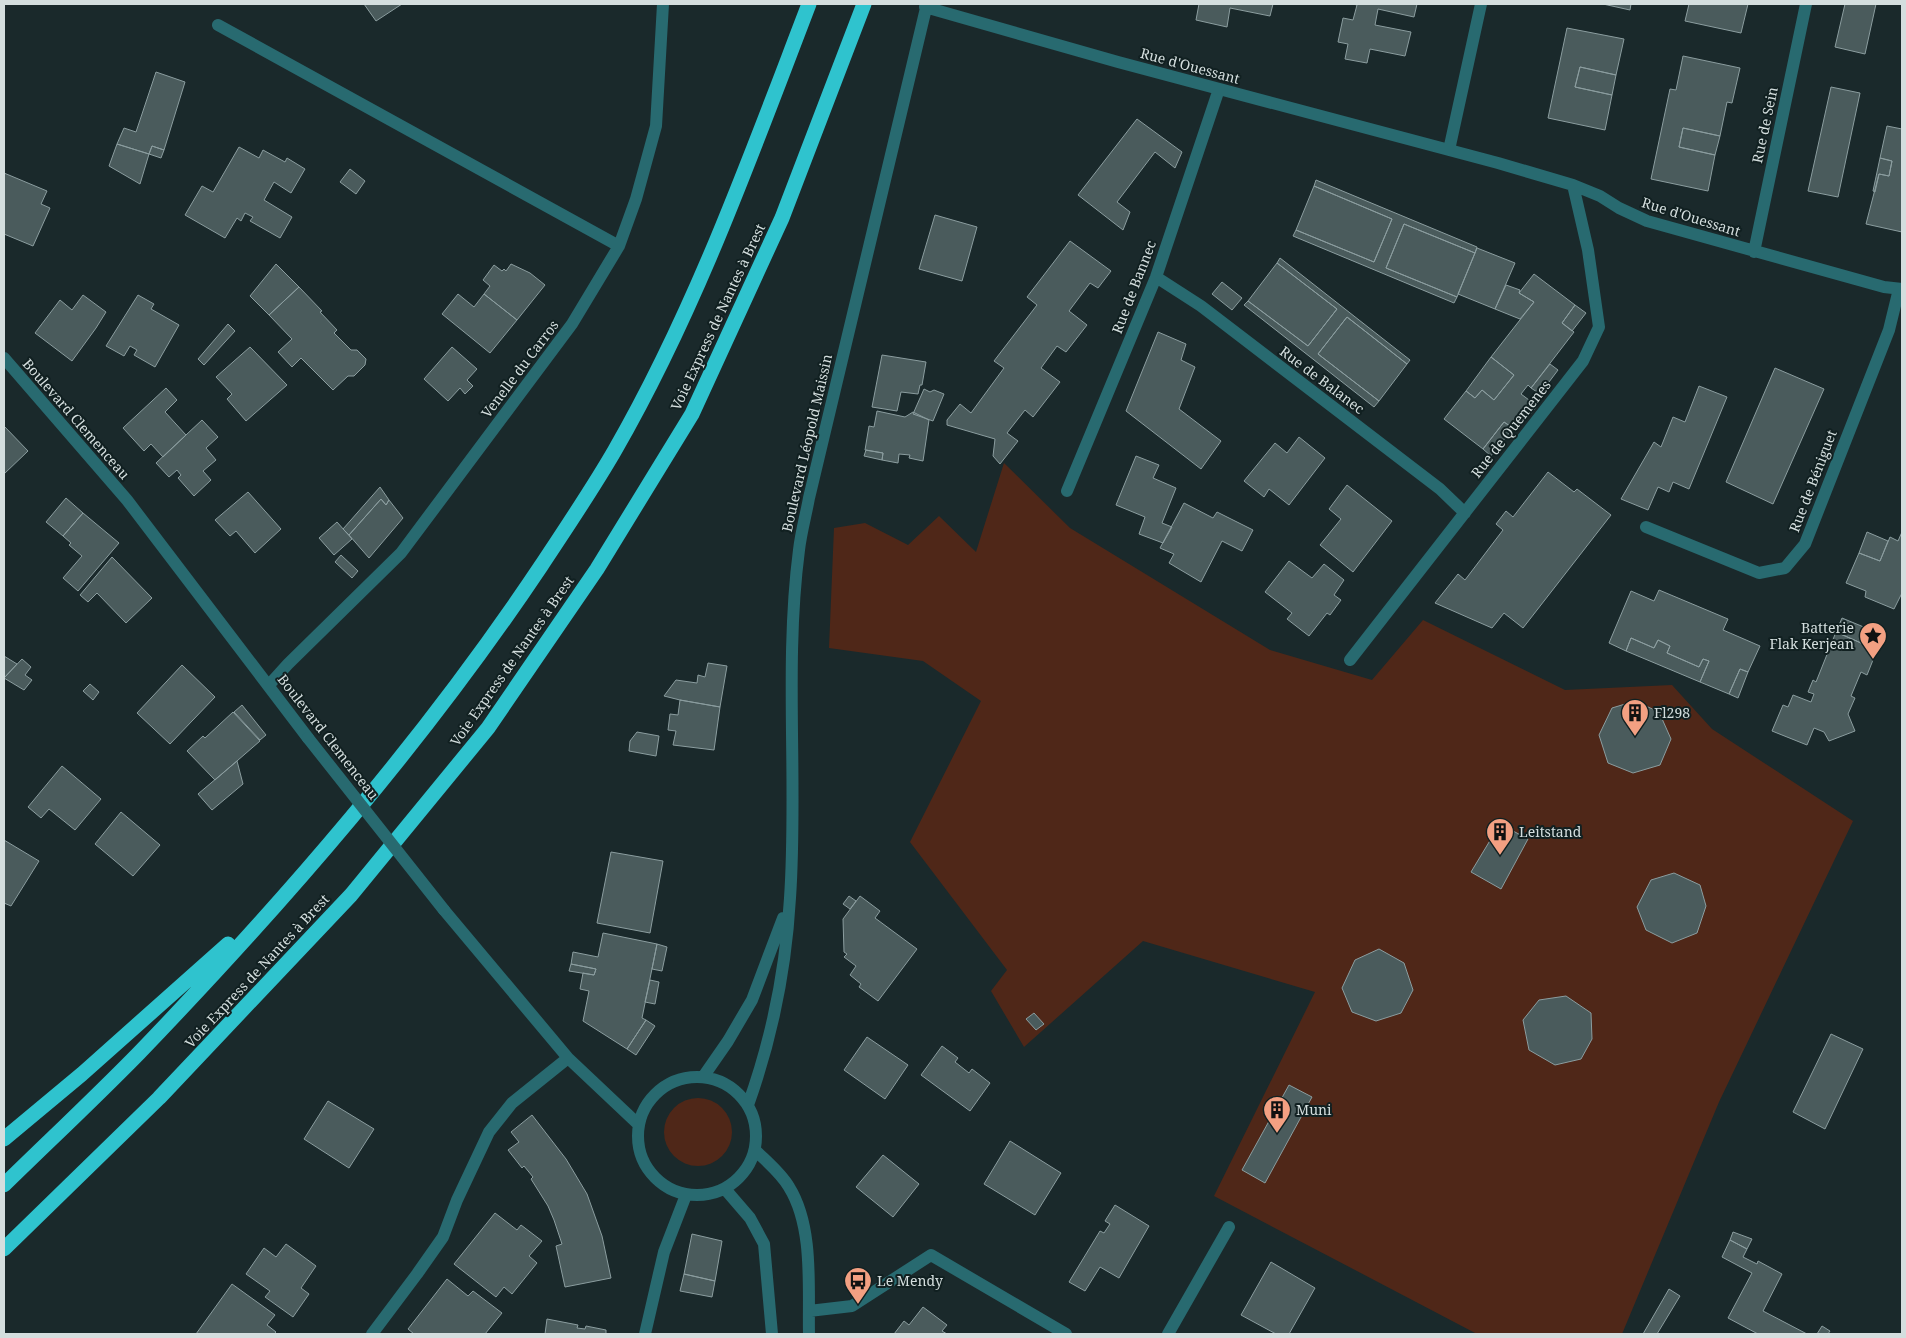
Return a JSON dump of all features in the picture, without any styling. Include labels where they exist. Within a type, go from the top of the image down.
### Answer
[{"type":"highway","points":[[4,1185],[138,1054],[296,883],[426,727],[504,621],[614,451],[678,330],[748,163],[808,4]]},
{"type":"highway","name":"Voie Express de Nantes à Brest","points":[[4,1250],[160,1098],[351,896],[488,728],[597,570],[692,414],[782,218],[864,4]]},
{"type":"highway","points":[[4,1139],[82,1074],[296,883]]},
{"type":"street","name":"Venelle du Carros","points":[[268,685],[401,553],[572,324],[619,246],[636,199],[656,126],[663,4]]},
{"type":"street","points":[[1449,150],[1481,4]]},
{"type":"street","name":"Rue de Sein","points":[[1754,252],[1806,4]]},
{"type":"street","name":"Rue d'Ouessant","points":[[926,6],[1219,89],[1573,184],[1647,221],[1754,252],[1901,289]]},
{"type":"street","name":"Boulevard Léopold Maissin","points":[[748,1105],[761,1069],[771,1032],[779,991],[790,899],[793,819],[793,654],[799,549],[811,488],[926,6]]},
{"type":"street","points":[[218,25],[619,246]]},
{"type":"street","name":"Rue de Bannec","points":[[1067,491],[1156,277],[1219,89]]},
{"type":"street","name":"Rue de Quemenes","points":[[1350,660],[1583,361],[1599,327],[1588,250],[1573,184]]},
{"type":"street","name":"Rue de Balanec","points":[[1156,277],[1216,318],[1440,489],[1465,512]]},
{"type":"street","name":"Rue de Béniguet","points":[[1646,527],[1760,573],[1785,568],[1805,544],[1889,330],[1901,289]]},
{"type":"street","name":"Boulevard Clemenceau","points":[[4,358],[127,500],[308,738],[444,910],[568,1058],[639,1125]]},
{"type":"street","name":"Boulevard Léopold Maissin","points":[[703,1076],[728,1041],[752,1000],[790,899]]},
{"type":"street","points":[[372,1334],[442,1237],[489,1132],[512,1103],[568,1058]]},
{"type":"street","points":[[703,1076],[721,1081],[736,1091],[748,1105],[754,1119],[757,1135],[755,1150],[749,1166],[739,1179],[725,1189],[706,1195],[686,1195],[667,1188],[652,1174],[640,1151],[639,1125],[644,1108],[655,1094],[669,1083],[685,1077],[703,1076]]},
{"type":"street","points":[[755,1150],[789,1185],[800,1207],[808,1254],[809,1334]]},
{"type":"street","points":[[725,1189],[750,1218],[764,1244],[772,1334]]},
{"type":"street","points":[[645,1334],[664,1252],[686,1195]]},
{"type":"street","points":[[1168,1334],[1230,1227]]},
{"type":"street","points":[[808,1312],[852,1306],[931,1255],[1066,1334]]},
{"type":"shaded area","points":[[1004,463],[1070,528],[1270,650],[1372,680],[1423,620],[1565,690],[1672,685],[1712,729],[1853,821],[1719,1102],[1622,1334],[1477,1334],[1214,1196],[1315,992],[1143,941],[1024,1047],[991,991],[1007,970],[910,842],[981,701],[923,661],[829,648],[834,528],[865,523],[908,545],[939,516],[976,552]]},
{"type":"shaded area","points":[[698,1098],[711,1101],[722,1108],[729,1119],[732,1132],[729,1145],[722,1156],[711,1163],[698,1166],[685,1163],[674,1156],[667,1145],[664,1132],[667,1119],[674,1108],[685,1101]]},
{"type":"building","points":[[364,4],[402,4],[376,21]]},
{"type":"building","points":[[1199,4],[1273,4],[1270,16],[1230,8],[1227,27],[1196,20]]},
{"type":"building","points":[[1353,4],[1417,4],[1414,17],[1378,9],[1375,25],[1411,32],[1405,56],[1370,49],[1367,63],[1345,59],[1348,44],[1338,42],[1343,18],[1353,20],[1357,5]]},
{"type":"building","points":[[1603,4],[1631,4],[1630,10]]},
{"type":"building","points":[[1689,4],[1748,4],[1741,33],[1685,21]]},
{"type":"building","points":[[1845,4],[1876,4],[1865,54],[1835,47]]},
{"type":"building","points":[[1567,28],[1624,39],[1616,75],[1580,67],[1575,87],[1612,95],[1605,130],[1548,118]]},
{"type":"building","points":[[1683,56],[1740,68],[1732,103],[1727,102],[1720,136],[1683,128],[1679,147],[1715,155],[1708,191],[1651,179],[1670,89],[1676,90]]},
{"type":"building","points":[[1580,67],[1616,75],[1612,95],[1575,87]]},
{"type":"building","points":[[156,72],[185,82],[164,150],[152,146],[149,154],[117,144],[124,128],[136,132]]},
{"type":"building","points":[[1831,87],[1860,93],[1838,197],[1808,191]]},
{"type":"building","points":[[1137,119],[1182,152],[1175,168],[1155,152],[1117,202],[1130,212],[1123,230],[1078,195]]},
{"type":"building","points":[[1887,126],[1902,129],[1902,232],[1866,224],[1879,174],[1889,176],[1892,161],[1880,158]]},
{"type":"building","points":[[1683,128],[1720,136],[1715,155],[1679,147]]},
{"type":"building","points":[[117,144],[149,154],[140,184],[109,166]]},
{"type":"building","points":[[152,146],[164,150],[161,158],[149,154]]},
{"type":"building","points":[[239,147],[259,158],[263,150],[285,162],[287,158],[305,169],[291,193],[274,182],[264,200],[292,217],[280,238],[250,221],[253,217],[245,213],[241,221],[237,218],[225,238],[185,215],[202,186],[213,192]]},
{"type":"building","points":[[1880,158],[1892,161],[1889,176],[1879,174],[1875,192],[1873,191]]},
{"type":"building","points":[[350,169],[365,181],[356,194],[340,182]]},
{"type":"building","points":[[4,173],[47,191],[41,204],[50,208],[33,246],[4,234]]},
{"type":"building","points":[[1316,180],[1477,247],[1475,253],[1404,224],[1386,268],[1457,297],[1454,303],[1293,236],[1296,230],[1374,262],[1392,219],[1314,186]]},
{"type":"building","points":[[1314,186],[1392,219],[1374,262],[1296,230]]},
{"type":"building","points":[[935,215],[977,227],[962,281],[919,269]]},
{"type":"building","points":[[1404,224],[1475,253],[1457,297],[1386,268]]},
{"type":"building","points":[[1070,241],[1111,271],[1098,288],[1090,283],[1069,311],[1087,325],[1066,352],[1057,346],[1041,368],[1060,382],[1033,417],[1025,410],[1007,433],[1018,441],[1000,464],[993,456],[995,439],[947,425],[947,420],[960,404],[971,413],[1004,368],[994,361],[1037,305],[1027,297]]},
{"type":"building","points":[[1477,248],[1515,263],[1495,309],[1458,294]]},
{"type":"building","points":[[1280,258],[1410,360],[1407,364],[1347,317],[1318,354],[1379,401],[1374,407],[1244,305],[1248,301],[1308,346],[1337,309],[1277,263]]},
{"type":"building","points":[[1277,263],[1337,309],[1308,346],[1248,301]]},
{"type":"building","points":[[276,264],[299,287],[269,315],[250,296]]},
{"type":"building","points":[[511,264],[530,273],[545,285],[517,320],[484,294],[490,286],[483,280],[494,265],[502,271],[504,269],[506,271]]},
{"type":"building","points":[[1534,274],[1575,305],[1562,323],[1574,332],[1531,388],[1528,385],[1521,394],[1537,406],[1517,431],[1504,422],[1483,449],[1444,419],[1466,391],[1475,398],[1482,390],[1494,400],[1514,375],[1491,357],[1534,302],[1519,293]]},
{"type":"building","points":[[1222,282],[1242,298],[1232,310],[1212,294]]},
{"type":"building","points":[[1506,285],[1520,290],[1519,293],[1534,302],[1520,319],[1495,309]]},
{"type":"building","points":[[299,287],[337,330],[334,333],[351,350],[357,350],[366,359],[365,365],[354,376],[348,376],[333,390],[301,358],[292,367],[278,352],[292,339],[269,315]]},
{"type":"building","points":[[458,294],[474,307],[484,294],[517,320],[490,353],[442,314]]},
{"type":"building","points":[[83,295],[106,312],[72,361],[35,333],[60,300],[72,310]]},
{"type":"building","points":[[138,295],[154,304],[151,309],[179,325],[155,367],[134,355],[137,350],[130,346],[124,356],[106,346]]},
{"type":"building","points":[[1575,305],[1586,313],[1572,331],[1562,323]]},
{"type":"building","points":[[1347,317],[1407,364],[1379,401],[1318,354]]},
{"type":"building","points":[[228,324],[235,331],[204,365],[198,359]]},
{"type":"building","points":[[1158,332],[1186,344],[1181,360],[1195,367],[1179,409],[1221,441],[1201,469],[1126,411]]},
{"type":"building","points":[[250,347],[287,385],[246,421],[227,399],[232,394],[216,377]]},
{"type":"building","points":[[452,347],[477,369],[467,380],[473,386],[465,394],[460,388],[448,401],[424,379]]},
{"type":"building","points":[[882,355],[926,362],[922,385],[920,385],[918,394],[901,392],[897,411],[872,407]]},
{"type":"building","points":[[1491,357],[1514,375],[1494,400],[1482,390],[1475,398],[1466,391]]},
{"type":"building","points":[[1550,364],[1558,370],[1540,394],[1531,388]]},
{"type":"building","points":[[1775,368],[1824,389],[1773,504],[1726,482]]},
{"type":"building","points":[[1699,386],[1727,397],[1689,489],[1673,482],[1669,492],[1658,487],[1648,510],[1621,499],[1654,442],[1661,447],[1673,417],[1685,422]]},
{"type":"building","points":[[166,388],[177,400],[165,412],[186,435],[163,457],[151,444],[144,451],[123,428]]},
{"type":"building","points":[[924,389],[944,394],[933,421],[913,414]]},
{"type":"building","points":[[877,411],[905,417],[913,412],[929,420],[923,461],[909,458],[910,455],[899,454],[898,463],[882,460],[883,453],[865,450],[869,426],[874,427]]},
{"type":"building","points":[[202,420],[218,437],[206,448],[216,460],[203,471],[211,480],[194,496],[178,478],[181,475],[177,470],[169,477],[156,463]]},
{"type":"building","points":[[1504,422],[1513,428],[1491,456],[1483,449]]},
{"type":"building","points":[[4,426],[28,451],[4,474]]},
{"type":"building","points":[[1299,437],[1325,458],[1289,505],[1269,489],[1264,497],[1244,481],[1275,443],[1287,453]]},
{"type":"building","points":[[866,450],[883,453],[882,460],[864,456]]},
{"type":"building","points":[[1136,456],[1159,465],[1153,478],[1176,488],[1162,523],[1172,527],[1163,543],[1139,534],[1145,517],[1116,505]]},
{"type":"building","points":[[1548,472],[1574,492],[1577,489],[1611,515],[1523,628],[1504,613],[1492,628],[1435,603],[1458,574],[1465,580],[1503,530],[1496,524],[1506,511],[1513,517]]},
{"type":"building","points":[[1347,485],[1392,521],[1353,572],[1320,545],[1341,519],[1329,509]]},
{"type":"building","points":[[380,487],[389,500],[386,505],[381,499],[349,535],[343,529]]},
{"type":"building","points":[[248,492],[281,529],[255,553],[236,531],[230,536],[215,520]]},
{"type":"building","points":[[66,498],[83,513],[63,536],[46,522]]},
{"type":"building","points":[[381,499],[386,505],[389,500],[403,518],[369,558],[349,535]]},
{"type":"building","points":[[1184,503],[1213,518],[1217,512],[1253,530],[1242,551],[1222,541],[1201,582],[1169,563],[1174,554],[1160,548]]},
{"type":"building","points":[[83,513],[119,543],[78,591],[63,578],[82,556],[69,545],[71,543],[63,536]]},
{"type":"building","points":[[337,522],[352,539],[334,555],[319,538]]},
{"type":"building","points":[[1867,532],[1888,541],[1880,561],[1859,553]]},
{"type":"building","points":[[1902,532],[1902,593],[1894,609],[1865,597],[1866,591],[1846,583],[1859,553],[1880,561],[1890,537],[1898,541]]},
{"type":"building","points":[[341,555],[358,571],[352,578],[335,562]]},
{"type":"building","points":[[112,557],[152,598],[126,623],[97,593],[88,602],[80,595]]},
{"type":"building","points":[[1289,561],[1312,578],[1324,564],[1344,580],[1334,595],[1341,600],[1330,615],[1327,613],[1309,636],[1287,619],[1292,613],[1265,592]]},
{"type":"building","points":[[1659,590],[1728,619],[1723,630],[1760,646],[1748,672],[1740,669],[1729,694],[1700,682],[1709,661],[1703,659],[1699,667],[1667,653],[1670,646],[1658,640],[1654,648],[1631,638],[1626,651],[1609,643],[1631,591],[1654,601]]},
{"type":"building","points":[[1842,618],[1883,635],[1877,650],[1836,632]]},
{"type":"building","points":[[1836,632],[1877,650],[1867,675],[1861,672],[1851,696],[1855,698],[1848,714],[1855,731],[1829,741],[1824,732],[1814,728],[1807,745],[1772,731],[1783,705],[1788,707],[1793,695],[1811,702],[1814,694],[1808,692],[1813,680],[1816,682]]},
{"type":"building","points":[[1631,638],[1654,648],[1658,640],[1670,646],[1667,653],[1699,667],[1703,659],[1709,661],[1700,682],[1626,651]]},
{"type":"building","points":[[4,656],[17,664],[4,678]]},
{"type":"building","points":[[22,659],[31,667],[25,675],[32,680],[24,690],[4,678]]},
{"type":"building","points":[[708,663],[727,666],[720,707],[664,696],[676,680],[697,683],[698,675],[705,677]]},
{"type":"building","points":[[182,665],[215,697],[170,744],[137,713]]},
{"type":"building","points":[[1740,669],[1748,672],[1738,698],[1729,694]]},
{"type":"building","points":[[90,684],[99,692],[93,700],[83,691]]},
{"type":"building","points":[[680,700],[720,707],[714,750],[673,745],[676,731],[668,730],[670,714],[678,715]]},
{"type":"building","name":"Fl298","points":[[1635,701],[1659,712],[1671,739],[1660,765],[1633,773],[1608,763],[1599,735],[1612,708]]},
{"type":"building","points":[[242,705],[266,735],[260,740],[234,712]]},
{"type":"building","points":[[233,712],[260,741],[215,780],[187,751],[203,736],[205,738]]},
{"type":"building","points":[[637,732],[659,736],[656,756],[629,751],[630,741]]},
{"type":"building","points":[[237,761],[243,784],[212,810],[198,794]]},
{"type":"building","points":[[62,766],[101,799],[75,830],[49,809],[41,818],[28,807]]},
{"type":"building","points":[[121,812],[160,845],[133,876],[95,844]]},
{"type":"building","name":"Leitstand","points":[[1500,824],[1528,839],[1501,889],[1471,872]]},
{"type":"building","points":[[4,840],[39,861],[11,906],[4,903]]},
{"type":"building","points":[[611,852],[663,861],[650,933],[597,923]]},
{"type":"building","points":[[1674,873],[1700,885],[1706,906],[1697,933],[1672,943],[1646,930],[1637,907],[1651,880]]},
{"type":"building","points":[[849,896],[856,901],[850,909],[843,904]]},
{"type":"building","points":[[860,896],[880,911],[875,918],[917,949],[878,1001],[859,987],[861,984],[850,975],[856,966],[844,957],[847,954],[844,952],[843,919]]},
{"type":"building","points":[[603,933],[657,944],[642,1018],[646,1020],[627,1049],[583,1021],[589,991],[580,989],[583,973],[594,975],[596,969],[571,964],[573,952],[598,957]]},
{"type":"building","points":[[657,944],[667,947],[662,971],[652,969]]},
{"type":"building","points":[[1379,949],[1404,963],[1413,990],[1401,1013],[1376,1021],[1352,1012],[1342,988],[1355,960]]},
{"type":"building","points":[[571,964],[596,969],[594,975],[569,971]]},
{"type":"building","points":[[650,980],[659,982],[655,1004],[645,1002]]},
{"type":"building","points":[[1566,996],[1591,1013],[1592,1039],[1581,1059],[1555,1065],[1529,1050],[1523,1020],[1539,1000]]},
{"type":"building","points":[[1034,1013],[1044,1024],[1036,1030],[1026,1019]]},
{"type":"building","points":[[646,1020],[655,1026],[636,1055],[627,1049]]},
{"type":"building","points":[[1831,1034],[1863,1049],[1825,1129],[1793,1112]]},
{"type":"building","points":[[867,1037],[908,1065],[885,1099],[844,1070]]},
{"type":"building","points":[[942,1046],[958,1058],[955,1062],[969,1073],[972,1069],[990,1083],[970,1111],[921,1075]]},
{"type":"building","name":"Muni","points":[[1289,1085],[1312,1097],[1265,1183],[1242,1170]]},
{"type":"building","points":[[328,1101],[374,1129],[349,1168],[304,1139]]},
{"type":"building","points":[[532,1115],[566,1159],[587,1194],[602,1236],[611,1278],[565,1287],[556,1246],[562,1244],[554,1220],[548,1206],[531,1179],[533,1177],[524,1166],[522,1168],[508,1150],[519,1142],[511,1132]]},
{"type":"building","points":[[1010,1141],[1061,1173],[1035,1215],[984,1184]]},
{"type":"building","points":[[883,1155],[919,1184],[893,1217],[856,1187]]},
{"type":"building","points":[[1115,1205],[1149,1226],[1119,1278],[1100,1267],[1085,1291],[1069,1282],[1100,1231],[1104,1233],[1110,1224],[1105,1221]]},
{"type":"building","points":[[495,1213],[517,1230],[521,1225],[542,1241],[529,1256],[537,1263],[512,1294],[504,1287],[496,1297],[454,1264]]},
{"type":"building","points":[[1733,1232],[1752,1239],[1747,1249],[1730,1240]]},
{"type":"building","points":[[692,1234],[722,1241],[715,1281],[684,1274]]},
{"type":"building","points":[[1730,1240],[1747,1249],[1743,1257],[1757,1264],[1758,1261],[1782,1274],[1763,1311],[1807,1334],[1758,1334],[1728,1318],[1752,1273],[1722,1257]]},
{"type":"building","points":[[286,1244],[316,1266],[301,1288],[309,1294],[293,1317],[265,1297],[270,1291],[246,1274],[264,1248],[276,1257]]},
{"type":"building","points":[[1271,1262],[1315,1288],[1289,1334],[1276,1334],[1241,1315]]},
{"type":"building","points":[[684,1274],[715,1281],[712,1297],[680,1291]]},
{"type":"building","points":[[447,1279],[468,1296],[473,1291],[502,1313],[485,1334],[414,1334],[408,1329]]},
{"type":"building","points":[[232,1284],[275,1315],[267,1325],[276,1332],[274,1334],[196,1334]]},
{"type":"building","points":[[1669,1289],[1680,1296],[1657,1334],[1643,1334]]},
{"type":"building","points":[[923,1307],[947,1325],[942,1331],[947,1334],[894,1334],[904,1321],[909,1325]]},
{"type":"building","points":[[547,1319],[578,1325],[577,1328],[585,1329],[586,1326],[606,1330],[606,1334],[545,1334]]},
{"type":"building","points":[[1822,1326],[1830,1331],[1828,1334],[1817,1334]]},
{"type":"place","name":"Batterie Flak Kerjean","points":[[1873,660]]},
{"type":"place","name":"Fl298","points":[[1635,737]]},
{"type":"place","name":"Leitstand","points":[[1500,856]]},
{"type":"place","name":"Muni","points":[[1277,1134]]},
{"type":"place","name":"Le Mendy","points":[[858,1305]]}]
